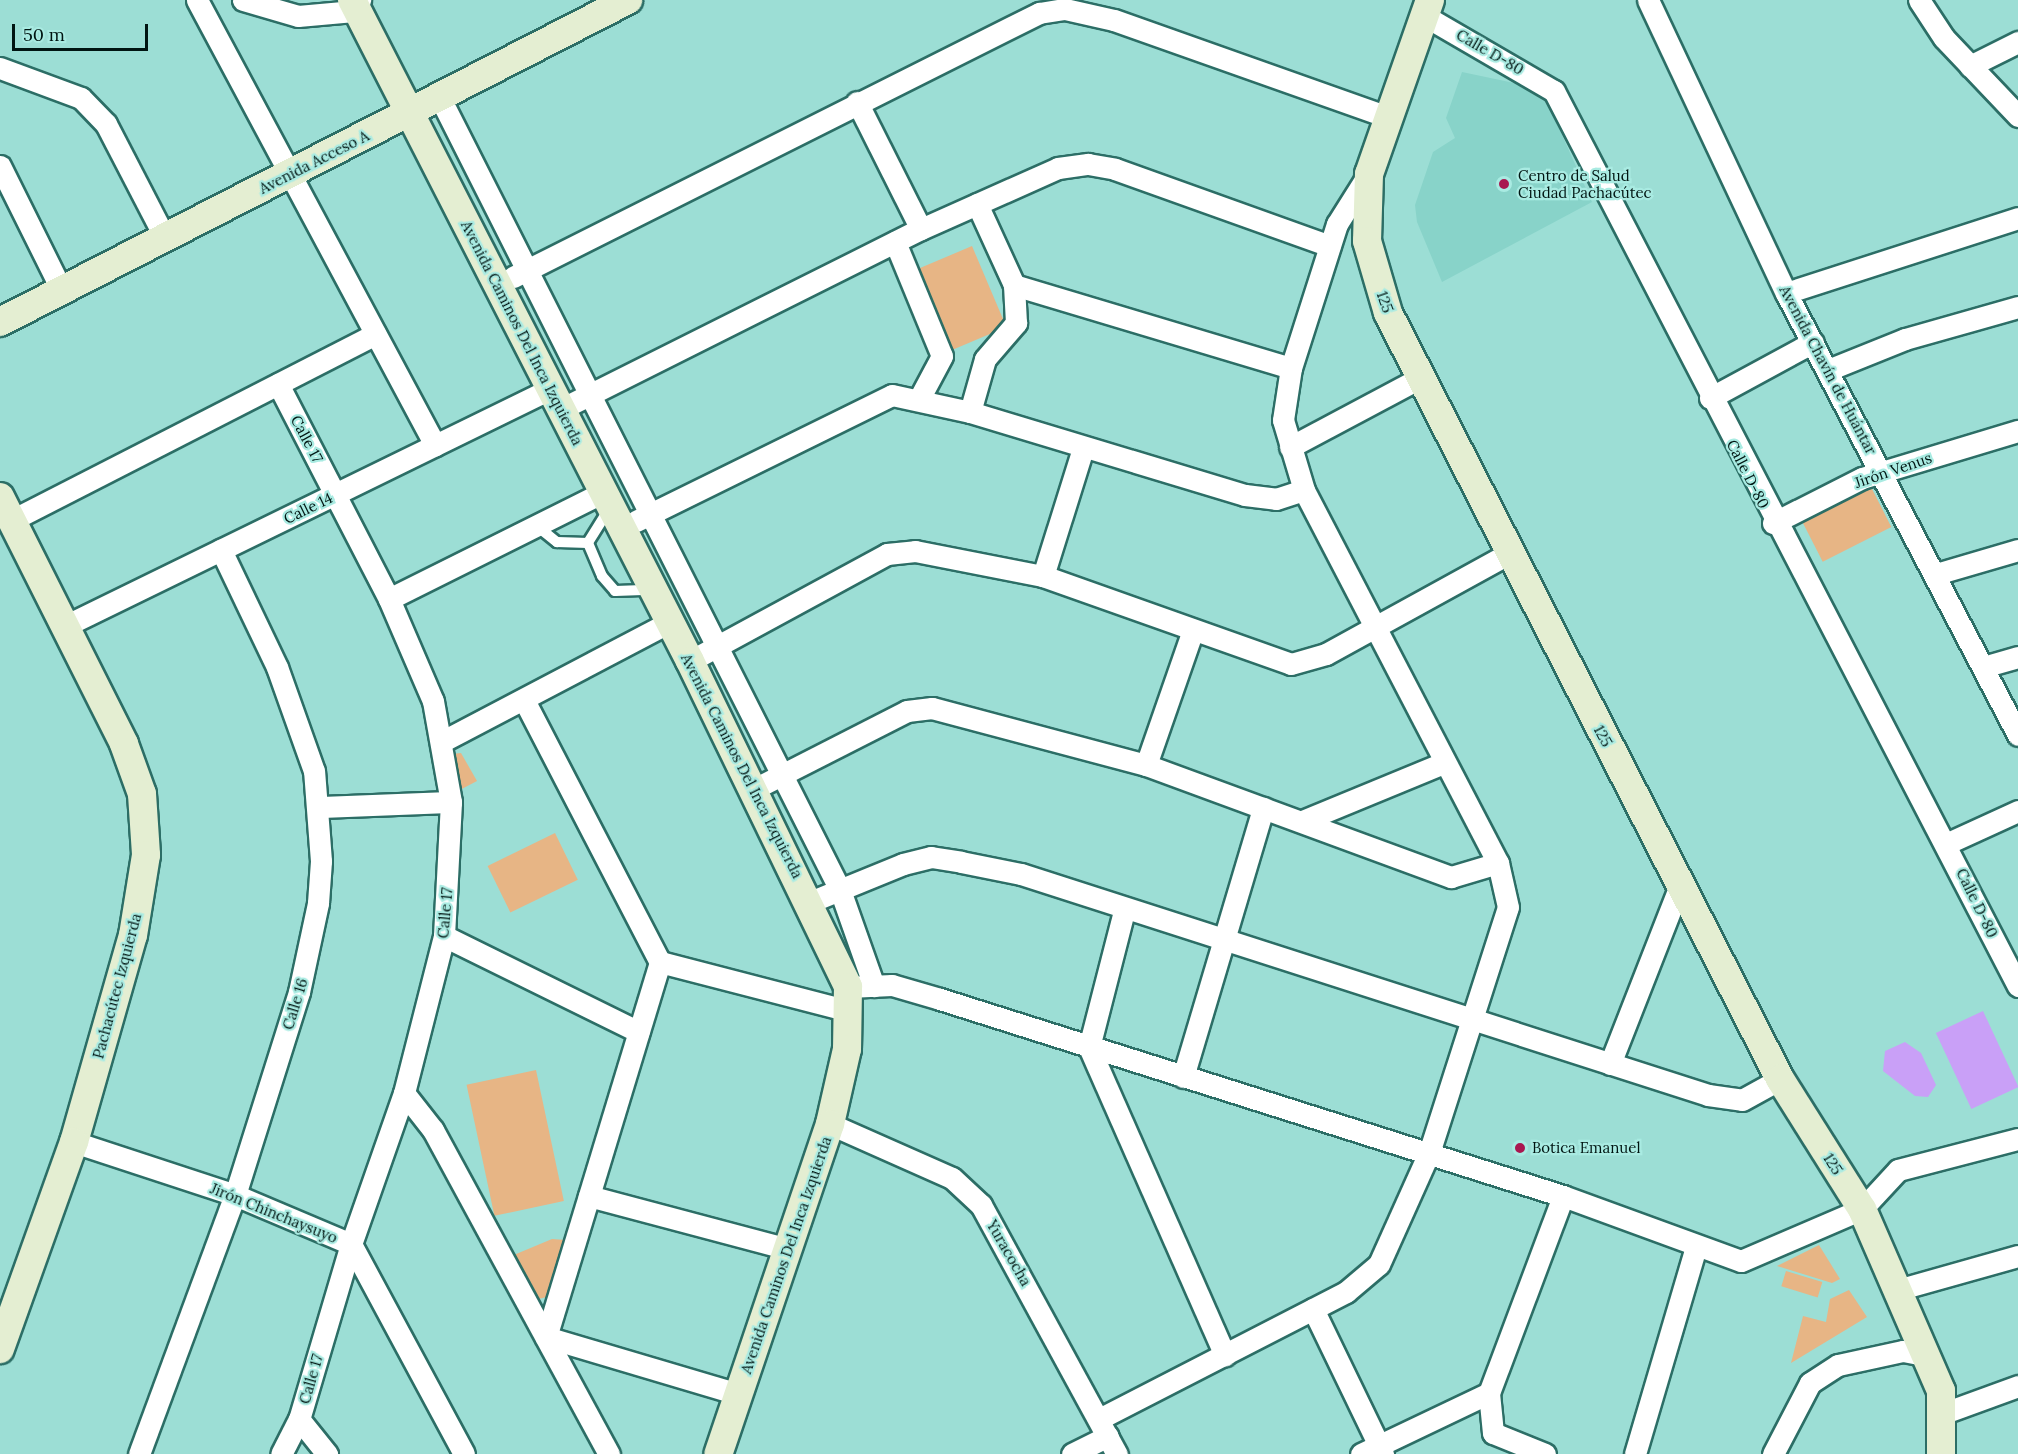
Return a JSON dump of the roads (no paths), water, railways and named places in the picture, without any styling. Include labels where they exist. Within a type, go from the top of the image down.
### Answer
[{"type":"street","points":[[197,0],[287,176],[435,445]]},
{"type":"street","points":[[243,0],[298,16],[355,4]]},
{"type":"street","name":"Avenida Acceso A","points":[[0,322],[628,0]]},
{"type":"street","name":"Avenida Chavín de Huántar","points":[[1647,0],[1786,293],[1884,473],[2018,735]]},
{"type":"street","points":[[1919,0],[1970,66],[2018,116]]},
{"type":"street","name":"Avenida Caminos Del Inca Izquierda","points":[[355,4],[857,994],[830,1124],[718,1454]]},
{"type":"street","name":"125","points":[[1428,8],[1369,174],[1367,241],[1388,313],[1418,379],[1681,883],[1780,1079],[1862,1209],[1928,1356],[1944,1413],[1941,1454]]},
{"type":"street","name":"Calle D-80","points":[[1428,8],[1554,91],[1773,523],[1948,843],[2018,986]]},
{"type":"street","points":[[497,285],[857,102],[1039,13],[1065,9],[1114,20],[1388,117]]},
{"type":"street","points":[[1970,66],[2018,42]]},
{"type":"street","points":[[0,68],[81,98],[106,124],[165,238]]},
{"type":"street","points":[[440,98],[524,272],[590,394],[648,515],[718,645],[840,891],[857,994]]},
{"type":"street","points":[[857,102],[921,229]]},
{"type":"street","name":"Calle 14","points":[[65,626],[435,445],[556,399],[590,394],[921,229],[1058,168],[1088,164],[1141,177],[1330,246]]},
{"type":"street","points":[[0,166],[62,291]]},
{"type":"street","points":[[1072,1454],[1108,1436],[1225,1355],[1365,1279],[1379,1264],[1429,1153],[1473,1022],[1508,907],[1498,863],[1443,763],[1375,624],[1304,490],[1283,420],[1291,368],[1330,246],[1369,174]]},
{"type":"street","points":[[970,412],[986,359],[1016,323],[1014,285],[977,204]]},
{"type":"street","points":[[1786,293],[2018,218]]},
{"type":"street","points":[[895,242],[942,356],[919,399]]},
{"type":"street","points":[[1014,285],[1291,368]]},
{"type":"street","points":[[1828,370],[1905,339],[2018,307]]},
{"type":"street","points":[[6,509],[278,384],[375,334]]},
{"type":"street","points":[[1710,398],[1813,342]]},
{"type":"street","points":[[1290,447],[1418,379]]},
{"type":"street","name":"Calle 17","points":[[278,384],[389,599],[433,701],[443,741],[451,802],[444,936],[404,1093],[351,1244],[299,1419],[281,1454]]},
{"type":"street","points":[[389,599],[537,526],[612,509],[648,515],[892,395],[919,399],[970,412],[1083,448],[1245,495],[1276,499],[1304,490]]},
{"type":"street","name":"Jirón Venus","points":[[1773,523],[1884,473],[2018,431]]},
{"type":"street","points":[[1043,576],[1083,448]]},
{"type":"street","name":"Pachacútec Izquierda","points":[[0,1349],[74,1142],[135,924],[146,823],[124,744],[6,509]]},
{"type":"street","name":"Calle 16","points":[[140,1454],[235,1195],[313,942],[321,861],[319,807],[300,723],[221,550]]},
{"type":"street","points":[[1936,574],[2018,550]]},
{"type":"street","points":[[690,661],[887,554],[943,555],[1043,576],[1291,664],[1326,654],[1375,624],[1508,554]]},
{"type":"street","points":[[443,741],[670,622]]},
{"type":"street","points":[[1146,765],[1193,630]]},
{"type":"street","points":[[1983,667],[2018,657]]},
{"type":"street","points":[[524,700],[660,962],[546,1337]]},
{"type":"street","points":[[754,789],[782,772],[907,711],[932,708],[1146,765],[1263,808],[1305,820],[1451,877],[1498,863]]},
{"type":"street","points":[[1305,820],[1443,763]]},
{"type":"street","points":[[319,807],[451,802]]},
{"type":"street","points":[[1183,1077],[1263,808]]},
{"type":"street","points":[[1948,843],[2018,811]]},
{"type":"street","points":[[810,902],[931,857],[1021,874],[1124,911],[1731,1101],[1753,1096],[1780,1079]]},
{"type":"street","points":[[1610,1064],[1681,883]]},
{"type":"street","points":[[1124,911],[1089,1047],[1225,1355]]},
{"type":"street","points":[[444,936],[639,1032]]},
{"type":"street","points":[[660,962],[857,994],[940,999],[1563,1196],[1696,1247],[1741,1261],[1755,1258],[1862,1209],[1898,1170],[2018,1139]]},
{"type":"street","points":[[404,1093],[433,1130],[609,1454]]},
{"type":"street","name":"Yuracocha","points":[[830,1124],[952,1178],[981,1205],[1108,1436]]},
{"type":"street","name":"Jirón Chinchaysuyo","points":[[74,1142],[235,1195],[351,1244],[464,1454]]},
{"type":"street","points":[[589,1196],[788,1249]]},
{"type":"street","points":[[1545,1454],[1513,1448],[1493,1433],[1489,1393],[1563,1196]]},
{"type":"street","points":[[1635,1454],[1696,1247]]},
{"type":"street","points":[[1897,1290],[2018,1256]]},
{"type":"street","points":[[1313,1309],[1374,1451],[1489,1393]]},
{"type":"street","points":[[546,1337],[738,1394]]},
{"type":"street","points":[[1773,1454],[1810,1383],[1838,1365],[1903,1350],[1928,1356]]},
{"type":"street","points":[[1944,1413],[2018,1386]]},
{"type":"street","points":[[299,1419],[327,1454]]},
{"type":"lane","points":[[612,509],[591,530],[588,543],[615,591],[653,589]]},
{"type":"lane","points":[[537,526],[557,542],[588,543]]},
{"type":"place","name":"Centro de Salud Ciudad Pachacútec","points":[[1504,184]]},
{"type":"place","name":"Botica Emanuel","points":[[1520,1148]]}]
